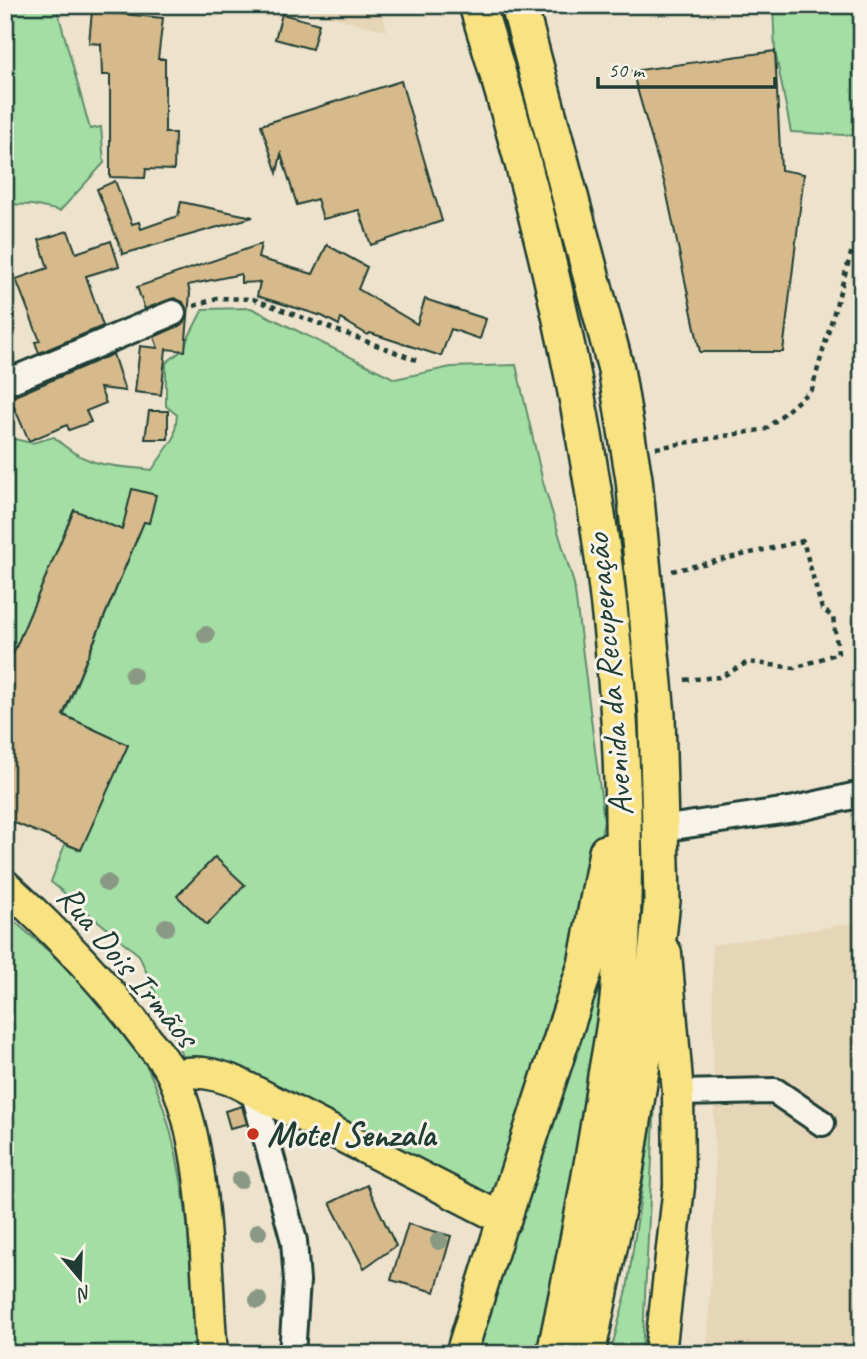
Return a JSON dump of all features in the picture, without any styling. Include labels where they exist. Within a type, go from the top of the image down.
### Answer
[{"type":"highway","name":"Avenida da Recuperação","points":[[477,5],[534,210],[579,409],[598,529],[616,677],[621,773],[623,912],[619,992],[602,1110],[555,1354]]},
{"type":"highway","name":"Avenida da Recuperação","points":[[519,5],[617,369],[630,453],[654,682],[662,901],[649,1020],[625,1171],[587,1354]]},
{"type":"highway","points":[[503,1219],[586,965],[621,773]]},
{"type":"main road","name":"Rua Dois Irmãos","points":[[5,885],[66,942],[132,1019],[173,1075],[191,1137],[200,1187],[212,1354]]},
{"type":"main road","name":"Avenida da Recuperação","points":[[660,1354],[679,1186],[678,1093],[662,901]]},
{"type":"main road","points":[[173,1075],[194,1071],[215,1074],[253,1090],[503,1219],[461,1354]]},
{"type":"street","points":[[5,383],[173,313]]},
{"type":"street","points":[[660,829],[783,811],[862,794]]},
{"type":"street","points":[[253,1090],[295,1241],[297,1281],[292,1354]]},
{"type":"street","points":[[678,1093],[775,1091],[822,1123]]},
{"type":"path","points":[[630,453],[766,429],[812,389],[852,250]]},
{"type":"path","points":[[173,313],[217,298],[253,299],[416,360]]},
{"type":"path","points":[[644,578],[803,541],[822,609],[833,617],[838,653],[795,668],[748,662],[721,677],[654,682]]},
{"type":"shaded area","points":[[286,5],[380,5],[387,31]]},
{"type":"shaded area","points":[[862,922],[862,1354],[707,1354],[715,1189],[712,945]]},
{"type":"green space","points":[[5,5],[56,5],[90,129],[101,127],[104,163],[60,211],[32,205],[5,204]]},
{"type":"green space","points":[[773,5],[862,5],[862,136],[791,132],[775,51]]},
{"type":"green space","points":[[251,308],[395,379],[451,367],[516,365],[543,482],[574,584],[604,821],[576,947],[495,1203],[184,1059],[139,955],[51,882],[65,844],[80,850],[128,745],[64,715],[138,536],[74,510],[5,673],[5,437],[32,443],[54,437],[88,460],[111,466],[152,470],[174,438],[177,415],[166,406],[166,363],[182,350],[203,309]]},
{"type":"green space","points":[[5,913],[78,978],[118,1020],[141,1054],[158,1093],[181,1180],[191,1270],[195,1354],[5,1354]]},
{"type":"green space","points":[[598,980],[600,1018],[540,1354],[470,1354]]},
{"type":"green space","points":[[655,1100],[642,1354],[610,1354],[627,1290]]},
{"type":"building","points":[[92,11],[163,18],[158,59],[165,59],[165,133],[175,133],[174,170],[146,169],[145,178],[110,177],[110,75],[102,75],[101,44],[89,43]]},
{"type":"building","points":[[282,14],[319,24],[312,49],[275,39]]},
{"type":"building","points":[[775,51],[781,170],[804,174],[783,352],[700,352],[665,185],[632,71]]},
{"type":"building","points":[[401,81],[442,221],[371,245],[359,210],[323,219],[317,199],[297,205],[281,154],[277,173],[261,125]]},
{"type":"building","points":[[115,181],[132,224],[139,222],[141,229],[178,216],[181,202],[253,217],[123,254],[97,189]]},
{"type":"building","points":[[68,231],[76,253],[111,241],[119,266],[86,276],[103,326],[39,353],[35,342],[40,341],[16,279],[48,268],[39,240]]},
{"type":"building","points":[[261,244],[258,258],[313,274],[327,245],[367,267],[358,289],[417,324],[425,299],[486,319],[480,339],[451,329],[441,356],[370,333],[368,335],[341,319],[339,325],[322,316],[257,296],[260,282],[241,283],[241,274],[188,285],[190,293],[185,351],[166,349],[161,395],[135,392],[140,346],[158,348],[154,337],[179,326],[188,314],[183,302],[174,298],[145,309],[137,287]]},
{"type":"building","points":[[113,354],[125,391],[100,388],[106,403],[86,411],[91,422],[69,430],[67,425],[29,441],[10,398]]},
{"type":"building","points":[[149,411],[168,411],[168,439],[145,439]]},
{"type":"building","points":[[132,489],[156,495],[149,523],[144,522],[63,715],[128,745],[81,850],[5,819],[5,673],[74,510],[122,530]]},
{"type":"building","points":[[215,857],[245,885],[207,925],[177,896]]},
{"type":"building","points":[[242,1106],[247,1124],[230,1128],[225,1111]]},
{"type":"building","points":[[367,1185],[396,1246],[364,1268],[330,1203]]},
{"type":"building","points":[[408,1224],[451,1236],[435,1292],[391,1280]]},
{"type":"place","name":"Motel Senzala","points":[[253,1134]]}]
